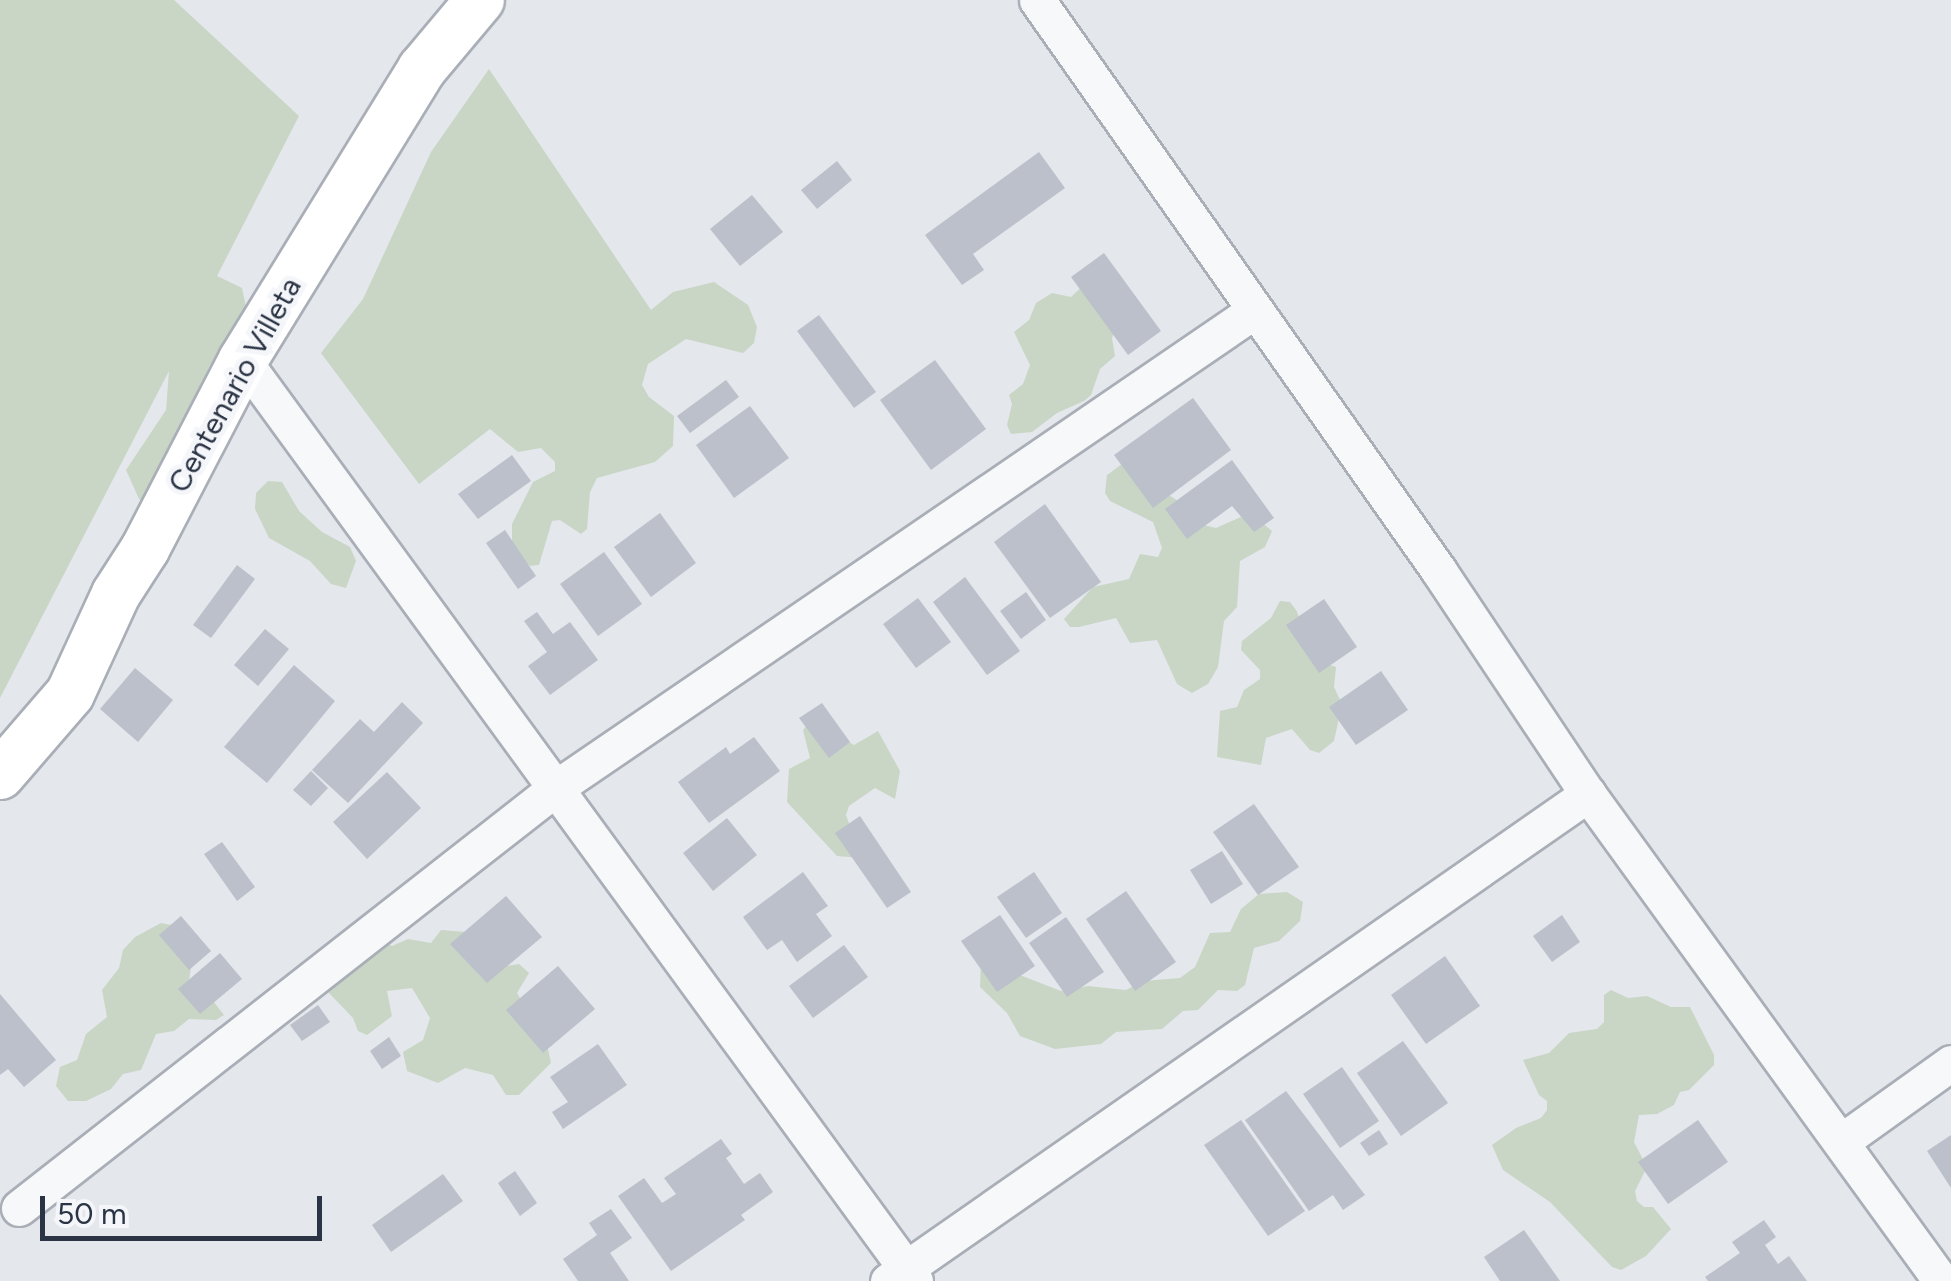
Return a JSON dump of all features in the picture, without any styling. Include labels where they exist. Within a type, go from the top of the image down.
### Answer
[{"type":"main road","name":"Centenario Villeta","points":[[0,775],[70,694],[116,594],[145,549],[242,360],[460,7]]},
{"type":"street","points":[[1037,0],[1439,570],[1588,794],[1941,1281]]},
{"type":"street","points":[[19,1208],[557,787],[1254,312]]},
{"type":"street","points":[[242,360],[557,787],[903,1277],[1588,794]]},
{"type":"street","points":[[1842,1141],[1951,1063]]},
{"type":"green space","points":[[0,0],[174,0],[299,116],[217,276],[242,288],[249,321],[236,346],[210,365],[196,394],[201,498],[187,507],[153,507],[139,499],[126,470],[166,410],[169,371],[0,698]]},
{"type":"green space","points":[[489,69],[651,310],[673,292],[714,282],[748,305],[757,327],[754,343],[743,353],[686,339],[648,364],[642,385],[649,397],[674,416],[673,446],[655,462],[597,478],[590,492],[587,529],[581,534],[560,520],[552,521],[539,565],[530,566],[512,549],[512,524],[533,482],[555,471],[555,462],[541,448],[518,452],[490,429],[419,484],[321,353],[363,299],[431,152]]},
{"type":"green space","points":[[1085,284],[1119,320],[1112,338],[1115,356],[1100,369],[1091,395],[1084,401],[1057,413],[1032,432],[1011,434],[1007,425],[1012,404],[1009,395],[1023,384],[1030,365],[1014,332],[1029,320],[1036,303],[1052,293],[1071,297]]},
{"type":"green space","points":[[1122,464],[1181,503],[1199,524],[1216,528],[1250,513],[1272,531],[1265,547],[1240,561],[1237,607],[1224,621],[1218,667],[1208,684],[1192,693],[1177,684],[1157,640],[1130,643],[1116,618],[1079,627],[1070,627],[1064,619],[1093,587],[1129,579],[1140,554],[1158,557],[1162,548],[1153,522],[1110,501],[1105,493],[1107,475]]},
{"type":"green space","points":[[268,481],[282,482],[299,511],[322,532],[350,547],[356,561],[346,588],[331,584],[310,561],[269,538],[255,509],[256,493]]},
{"type":"green space","points":[[1280,601],[1290,602],[1296,610],[1318,661],[1336,667],[1334,687],[1342,704],[1334,741],[1319,753],[1310,750],[1292,729],[1266,738],[1261,765],[1217,757],[1220,711],[1237,707],[1244,690],[1260,679],[1260,670],[1241,650],[1242,641],[1271,618]]},
{"type":"green space","points":[[812,719],[854,745],[878,731],[900,771],[895,799],[875,788],[849,806],[846,815],[861,858],[837,856],[787,802],[789,769],[810,758],[803,730]]},
{"type":"green space","points":[[1287,892],[1303,902],[1300,921],[1279,941],[1254,948],[1245,985],[1237,991],[1218,990],[1198,1010],[1183,1011],[1162,1029],[1116,1032],[1101,1044],[1055,1049],[1020,1036],[1007,1013],[980,987],[981,960],[1061,991],[1088,986],[1126,990],[1143,981],[1180,978],[1195,967],[1210,933],[1230,932],[1241,909],[1259,894]]},
{"type":"green space","points":[[161,923],[171,925],[193,953],[189,981],[206,992],[224,1015],[216,1020],[189,1019],[174,1031],[156,1034],[141,1070],[123,1074],[111,1089],[86,1101],[68,1101],[56,1086],[60,1067],[77,1060],[86,1034],[107,1017],[102,990],[119,968],[123,950],[135,937]]},
{"type":"green space","points":[[441,930],[466,932],[501,967],[519,964],[529,973],[517,993],[547,1045],[551,1063],[519,1095],[506,1095],[493,1075],[465,1068],[438,1083],[407,1071],[403,1052],[423,1040],[430,1018],[412,988],[387,991],[392,1016],[367,1035],[358,1031],[353,1018],[308,971],[320,949],[328,945],[384,941],[392,946],[408,939],[431,943]]},
{"type":"green space","points":[[1611,990],[1628,998],[1647,996],[1671,1007],[1690,1007],[1714,1055],[1714,1065],[1689,1090],[1680,1092],[1674,1105],[1657,1114],[1639,1115],[1634,1142],[1647,1167],[1635,1191],[1637,1201],[1644,1207],[1653,1207],[1671,1229],[1646,1256],[1621,1270],[1612,1267],[1550,1202],[1503,1170],[1492,1145],[1516,1128],[1541,1118],[1547,1110],[1547,1101],[1539,1095],[1523,1060],[1549,1053],[1569,1033],[1597,1029],[1604,1022],[1604,995]]},
{"type":"building","points":[[1039,152],[1065,188],[973,254],[984,270],[962,285],[925,235]]},
{"type":"building","points":[[837,161],[852,180],[817,209],[801,190]]},
{"type":"building","points":[[752,195],[783,232],[740,266],[710,229]]},
{"type":"building","points":[[1104,253],[1161,331],[1128,355],[1071,277]]},
{"type":"building","points":[[819,315],[876,392],[854,408],[797,331]]},
{"type":"building","points":[[935,360],[986,429],[931,470],[880,400]]},
{"type":"building","points":[[726,380],[739,397],[690,433],[677,416]]},
{"type":"building","points":[[1193,398],[1231,450],[1153,508],[1114,455]]},
{"type":"building","points":[[750,406],[789,458],[734,498],[696,445]]},
{"type":"building","points":[[512,455],[531,481],[478,519],[458,494]]},
{"type":"building","points":[[1232,460],[1274,518],[1254,532],[1232,506],[1187,539],[1165,509]]},
{"type":"building","points":[[1045,504],[1101,582],[1050,618],[994,542]]},
{"type":"building","points":[[660,513],[696,563],[651,597],[614,547]]},
{"type":"building","points":[[505,530],[536,576],[518,589],[486,543]]},
{"type":"building","points":[[604,552],[642,604],[598,636],[560,584]]},
{"type":"building","points":[[237,565],[255,579],[211,638],[193,625]]},
{"type":"building","points":[[965,577],[1020,651],[987,675],[933,602]]},
{"type":"building","points":[[1026,592],[1046,620],[1021,639],[1000,611]]},
{"type":"building","points":[[918,598],[951,642],[916,668],[883,624]]},
{"type":"building","points":[[1324,599],[1357,647],[1319,673],[1286,625]]},
{"type":"building","points":[[537,612],[553,634],[570,622],[598,660],[550,695],[528,666],[547,652],[524,621]]},
{"type":"building","points":[[265,629],[289,649],[258,686],[234,665]]},
{"type":"building","points":[[294,665],[335,701],[267,783],[224,747]]},
{"type":"building","points":[[135,668],[173,700],[138,742],[100,709]]},
{"type":"building","points":[[1381,671],[1408,710],[1356,745],[1329,707]]},
{"type":"building","points":[[402,702],[423,723],[348,803],[312,770],[360,719],[374,732]]},
{"type":"building","points":[[822,703],[850,742],[829,758],[799,718]]},
{"type":"building","points":[[754,737],[780,771],[709,823],[678,782],[726,747],[730,754]]},
{"type":"building","points":[[311,771],[328,788],[311,806],[293,790]]},
{"type":"building","points":[[387,772],[421,808],[367,859],[333,822]]},
{"type":"building","points":[[1254,804],[1299,867],[1258,895],[1213,832]]},
{"type":"building","points":[[860,816],[911,892],[887,908],[835,833]]},
{"type":"building","points":[[727,818],[757,855],[713,891],[683,853]]},
{"type":"building","points":[[222,842],[255,887],[237,901],[204,854]]},
{"type":"building","points":[[1222,851],[1243,884],[1211,904],[1190,870]]},
{"type":"building","points":[[803,872],[828,906],[816,914],[832,936],[797,962],[782,940],[767,950],[743,917]]},
{"type":"building","points":[[1034,872],[1062,913],[1026,938],[997,897]]},
{"type":"building","points":[[1126,891],[1176,962],[1135,991],[1086,919]]},
{"type":"building","points":[[506,896],[542,937],[487,983],[450,944]]},
{"type":"building","points":[[1000,915],[1035,966],[997,992],[961,941]]},
{"type":"building","points":[[1562,915],[1580,942],[1552,962],[1533,936]]},
{"type":"building","points":[[181,916],[211,951],[189,970],[159,935]]},
{"type":"building","points":[[1066,917],[1104,972],[1067,997],[1029,943]]},
{"type":"building","points":[[844,945],[868,977],[813,1018],[789,986]]},
{"type":"building","points":[[220,953],[242,979],[200,1014],[178,989]]},
{"type":"building","points":[[1445,956],[1480,1006],[1426,1044],[1391,995]]},
{"type":"building","points":[[558,966],[595,1009],[543,1053],[506,1010]]},
{"type":"building","points":[[0,994],[56,1060],[24,1087],[8,1069],[0,1075]]},
{"type":"building","points":[[318,1005],[330,1022],[302,1041],[290,1025]]},
{"type":"building","points":[[389,1037],[401,1056],[382,1069],[370,1051]]},
{"type":"building","points":[[1403,1041],[1448,1103],[1401,1136],[1357,1073]]},
{"type":"building","points":[[598,1044],[627,1085],[563,1129],[552,1112],[568,1102],[550,1077]]},
{"type":"building","points":[[1342,1067],[1379,1121],[1340,1148],[1303,1094]]},
{"type":"building","points":[[1286,1091],[1365,1195],[1343,1210],[1333,1195],[1309,1211],[1245,1120]]},
{"type":"building","points":[[1241,1120],[1305,1211],[1268,1236],[1204,1145]]},
{"type":"building","points":[[1698,1120],[1728,1162],[1668,1204],[1638,1162]]},
{"type":"building","points":[[1379,1130],[1388,1144],[1369,1156],[1360,1143]]},
{"type":"building","points":[[1951,1135],[1951,1188],[1927,1151]]},
{"type":"building","points":[[721,1139],[732,1154],[726,1158],[744,1184],[760,1173],[773,1192],[741,1215],[745,1220],[671,1271],[618,1196],[644,1178],[662,1203],[676,1194],[664,1178]]},
{"type":"building","points":[[515,1171],[537,1203],[520,1216],[498,1183]]},
{"type":"building","points":[[443,1174],[463,1201],[391,1252],[372,1225]]},
{"type":"building","points":[[611,1209],[632,1238],[610,1253],[629,1281],[578,1281],[563,1259],[597,1235],[589,1223]]},
{"type":"building","points":[[1764,1220],[1776,1237],[1765,1245],[1778,1264],[1789,1256],[1807,1281],[1708,1281],[1705,1277],[1740,1253],[1732,1242]]},
{"type":"building","points":[[1524,1230],[1560,1281],[1500,1281],[1484,1257]]}]
